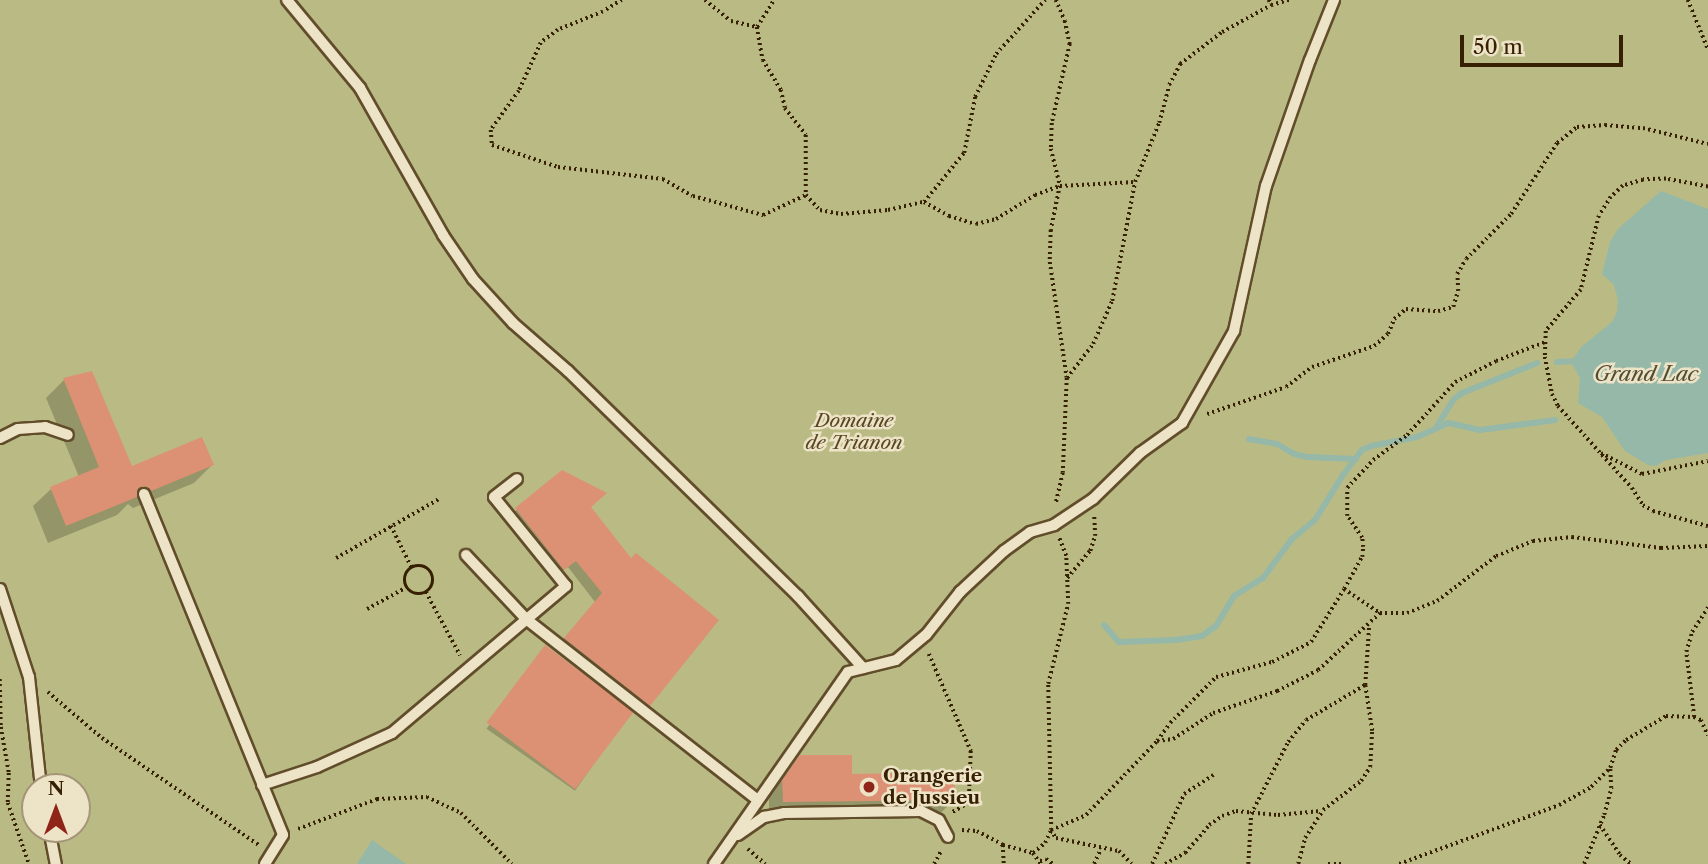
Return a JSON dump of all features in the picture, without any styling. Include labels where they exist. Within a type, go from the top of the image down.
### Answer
[{"type":"lane","points":[[287,0],[360,88],[443,235],[473,279],[513,323],[568,371],[798,596],[863,668]]},
{"type":"lane","points":[[714,864],[848,672],[896,660],[921,640],[960,592],[1004,551],[1030,532],[1054,525],[1093,499],[1140,453],[1182,424],[1234,331],[1266,186],[1334,0]]},
{"type":"lane","points":[[0,438],[18,429],[45,427],[68,435]]},
{"type":"lane","points":[[262,785],[317,767],[382,739],[412,718],[566,586],[494,497],[517,479]]},
{"type":"lane","points":[[144,494],[283,835],[265,864]]},
{"type":"lane","points":[[466,555],[526,620],[758,800]]},
{"type":"lane","points":[[0,589],[29,677],[39,773]]},
{"type":"lane","points":[[730,840],[764,817],[785,813],[921,811],[939,820],[948,837]]},
{"type":"lane","points":[[52,843],[56,864]]},
{"type":"path","points":[[622,0],[603,12],[558,30],[541,43],[519,91],[491,130],[492,145],[558,167],[663,179],[693,196],[755,214],[779,210],[806,195]]},
{"type":"path","points":[[705,0],[732,21],[758,27]]},
{"type":"path","points":[[774,0],[758,27],[763,60],[781,90],[785,108],[806,135],[806,195],[820,210],[841,214],[888,211],[924,202],[964,153],[975,97],[996,54],[1045,0]]},
{"type":"path","points":[[1033,853],[1045,843],[1051,830],[1048,684],[1068,604],[1066,556],[1054,525],[1063,473],[1068,377],[1050,262],[1051,230],[1060,186],[1051,149],[1052,123],[1070,44],[1065,21],[1056,0]]},
{"type":"path","points":[[1068,377],[1093,344],[1112,301],[1135,181],[1159,122],[1169,85],[1180,64],[1222,32],[1270,2],[1289,0]]},
{"type":"path","points":[[1688,0],[1708,49]]},
{"type":"path","points":[[1182,424],[1286,387],[1322,362],[1374,346],[1388,334],[1394,318],[1406,309],[1438,311],[1453,307],[1458,291],[1457,274],[1466,259],[1511,214],[1557,143],[1577,127],[1643,128],[1708,145]]},
{"type":"path","points":[[1708,187],[1666,179],[1643,180],[1623,186],[1611,197],[1599,216],[1581,290],[1546,331],[1552,394],[1558,407],[1632,488],[1643,505],[1653,511],[1708,526]]},
{"type":"path","points":[[924,202],[948,216],[976,224],[996,219],[1035,195],[1060,186],[1135,181]]},
{"type":"path","points":[[1051,830],[1086,815],[1216,677],[1272,662],[1311,642],[1362,556],[1362,538],[1347,516],[1347,488],[1373,460],[1407,435],[1455,382],[1496,361],[1546,342]]},
{"type":"path","points":[[1596,450],[1642,474],[1708,461]]},
{"type":"path","points":[[337,558],[439,499]]},
{"type":"path","points":[[1067,578],[1078,568],[1092,544],[1093,499]]},
{"type":"path","points":[[391,526],[412,568]]},
{"type":"path","points":[[1343,589],[1380,613],[1407,612],[1437,601],[1496,556],[1533,541],[1572,537],[1661,548],[1708,546]]},
{"type":"path","points":[[412,568],[425,567],[431,573],[433,581],[426,592]]},
{"type":"path","points":[[412,568],[405,578],[407,587],[413,593],[426,592]]},
{"type":"path","points":[[367,609],[407,587]]},
{"type":"path","points":[[426,592],[468,670]]},
{"type":"path","points":[[1694,717],[1686,672],[1686,652],[1692,632],[1708,607]]},
{"type":"path","points":[[1157,741],[1172,739],[1213,713],[1277,691],[1318,670],[1380,613]]},
{"type":"path","points":[[1298,864],[1305,838],[1322,810],[1362,781],[1370,767],[1372,731],[1365,685],[1370,623]]},
{"type":"path","points":[[921,640],[971,751],[969,803],[939,820]]},
{"type":"path","points":[[29,677],[102,738],[272,853]]},
{"type":"path","points":[[0,679],[1,727],[9,773],[8,803],[29,864]]},
{"type":"path","points":[[1248,864],[1251,814],[1288,742],[1306,720],[1365,685]]},
{"type":"path","points":[[1584,864],[1611,788],[1610,768],[1616,750],[1626,740],[1666,716],[1682,714],[1701,720],[1708,736]]},
{"type":"path","points":[[1399,864],[1431,855],[1559,805],[1591,786],[1610,768]]},
{"type":"path","points":[[1152,864],[1184,794],[1213,775]]},
{"type":"path","points":[[283,835],[377,799],[427,797],[461,813],[512,864]]},
{"type":"path","points":[[1165,864],[1185,853],[1209,825],[1236,811],[1278,815],[1322,810]]},
{"type":"path","points":[[1600,825],[1620,855],[1631,864]]},
{"type":"path","points":[[934,864],[948,837],[963,830],[977,831],[1003,845],[1033,853],[1040,862],[1046,859],[1054,864]]},
{"type":"path","points":[[1051,830],[1056,838],[1119,850],[1132,864]]},
{"type":"path","points":[[730,840],[765,864]]},
{"type":"path","points":[[1003,845],[1004,864]]},
{"type":"path","points":[[1094,864],[1101,848]]},
{"type":"path","points":[[1430,864],[1431,855]]},
{"type":"path","points":[[757,864],[759,858]]},
{"type":"path","points":[[1328,864],[1344,864]]},
{"type":"green space","name":"Domaine de Trianon","points":[[0,0],[1708,0],[1708,864],[0,864]]},
{"type":"water","name":"Grand Lac","points":[[1661,191],[1708,209],[1708,453],[1666,460],[1656,466],[1648,465],[1625,451],[1602,417],[1578,403],[1580,378],[1571,362],[1581,347],[1612,322],[1617,312],[1618,300],[1614,285],[1602,274],[1610,242],[1618,229]]},
{"type":"water","points":[[372,840],[406,864],[357,864]]},
{"type":"building","points":[[92,371],[132,466],[202,437],[214,465],[151,491],[146,486],[140,487],[137,497],[66,526],[50,487],[99,467],[63,378]]},
{"type":"building","points":[[562,470],[607,493],[591,507],[631,558],[636,553],[719,620],[650,706],[564,638],[602,593],[576,561],[564,570],[515,508]]},
{"type":"building","points":[[545,645],[634,712],[575,789],[487,722]]},
{"type":"building","name":"Orangerie de Jussieu","points":[[800,755],[852,755],[852,774],[953,772],[956,800],[783,802],[782,780]]},
{"type":"waterway","points":[[1557,362],[1577,361]]},
{"type":"waterway","points":[[1437,426],[1454,399],[1462,393],[1537,363]]},
{"type":"waterway","points":[[1104,625],[1119,642],[1176,640],[1202,636],[1216,626],[1234,596],[1263,578],[1292,539],[1315,520],[1362,450],[1417,437],[1449,423],[1480,430],[1555,420]]},
{"type":"waterway","points":[[1249,439],[1277,444],[1294,454],[1307,457],[1356,459]]},
{"type":"place","name":"Orangerie de Jussieu","points":[[869,787]]}]
